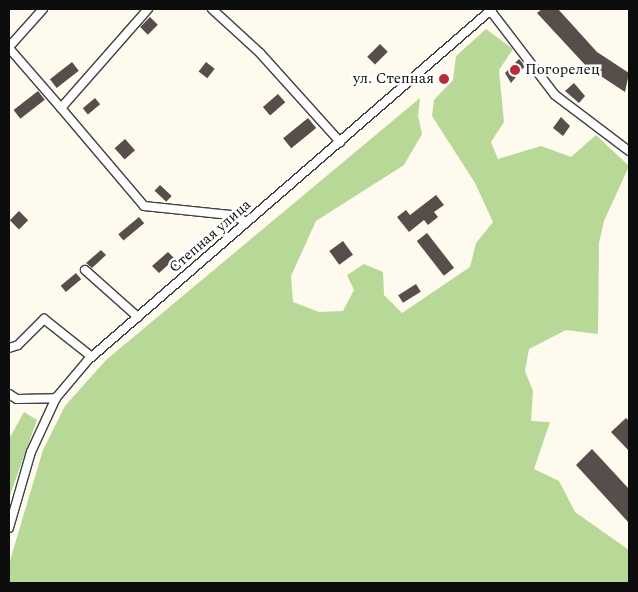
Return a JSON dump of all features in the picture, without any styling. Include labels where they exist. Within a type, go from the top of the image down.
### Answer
[{"type":"street","points":[[43,9],[9,47],[144,206],[231,215],[247,222]]},
{"type":"street","points":[[62,108],[148,9]]},
{"type":"street","points":[[212,9],[260,53],[340,142]]},
{"type":"street","points":[[491,9],[555,94],[629,151]]},
{"type":"street","name":"Степная улица","points":[[9,528],[31,452],[56,398],[92,357],[491,9]]},
{"type":"street","points":[[85,270],[138,317]]},
{"type":"street","points":[[9,348],[18,345],[44,319],[92,357]]},
{"type":"street","points":[[9,394],[17,399],[56,398]]},
{"type":"green space","points":[[486,29],[513,49],[499,70],[504,122],[491,142],[498,159],[541,146],[571,157],[596,135],[629,166],[604,221],[599,243],[598,334],[566,330],[529,349],[525,371],[533,391],[531,421],[550,422],[534,469],[559,481],[575,512],[629,550],[629,583],[9,583],[9,564],[43,450],[65,406],[106,360],[420,98],[418,116],[422,134],[404,165],[316,221],[291,276],[293,302],[319,312],[343,311],[354,290],[347,275],[364,264],[383,272],[384,295],[402,313],[470,267],[476,243],[493,222],[475,183],[432,116],[434,100],[453,80],[456,56]]},
{"type":"green space","points":[[24,412],[37,420],[9,498],[9,439]]},
{"type":"building","points":[[542,9],[558,9],[597,52],[629,73],[625,92],[587,67],[537,13]]},
{"type":"building","points":[[150,17],[158,25],[148,35],[140,27]]},
{"type":"building","points":[[380,44],[388,52],[375,65],[367,57]]},
{"type":"building","name":"Погорелец","points":[[519,59],[525,66],[511,83],[505,73]]},
{"type":"building","points":[[72,62],[79,71],[57,88],[50,79]]},
{"type":"building","points":[[206,62],[215,69],[207,78],[199,71]]},
{"type":"building","points":[[574,83],[585,96],[579,103],[565,91]]},
{"type":"building","points":[[38,91],[45,100],[20,119],[14,110]]},
{"type":"building","points":[[278,94],[285,102],[270,115],[263,107]]},
{"type":"building","points":[[95,98],[100,104],[88,114],[83,108]]},
{"type":"building","points":[[561,117],[570,126],[563,136],[553,128]]},
{"type":"building","points":[[308,118],[316,128],[291,148],[283,138]]},
{"type":"building","points":[[125,139],[135,150],[125,160],[115,148]]},
{"type":"building","points":[[160,185],[172,196],[166,202],[155,191]]},
{"type":"building","points":[[436,195],[444,205],[434,212],[438,217],[428,225],[424,220],[409,232],[397,217],[406,210],[410,215]]},
{"type":"building","points":[[19,211],[28,220],[19,229],[10,220]]},
{"type":"building","points":[[139,217],[144,223],[123,240],[118,234]]},
{"type":"building","points":[[427,233],[454,268],[444,276],[417,241]]},
{"type":"building","points":[[343,241],[353,255],[339,265],[329,251]]},
{"type":"building","points":[[101,250],[106,255],[92,268],[86,263]]},
{"type":"building","points":[[168,252],[179,263],[174,268],[169,264],[159,273],[152,266]]},
{"type":"building","points":[[76,273],[81,279],[66,292],[61,286]]},
{"type":"building","points":[[416,284],[421,292],[403,303],[398,295]]},
{"type":"building","points":[[626,418],[629,421],[629,451],[611,432]]},
{"type":"building","points":[[592,449],[629,489],[629,523],[576,465]]},
{"type":"place","name":"Погорелец","points":[[515,70]]},
{"type":"place","name":"ул. Степная","points":[[444,79]]}]
